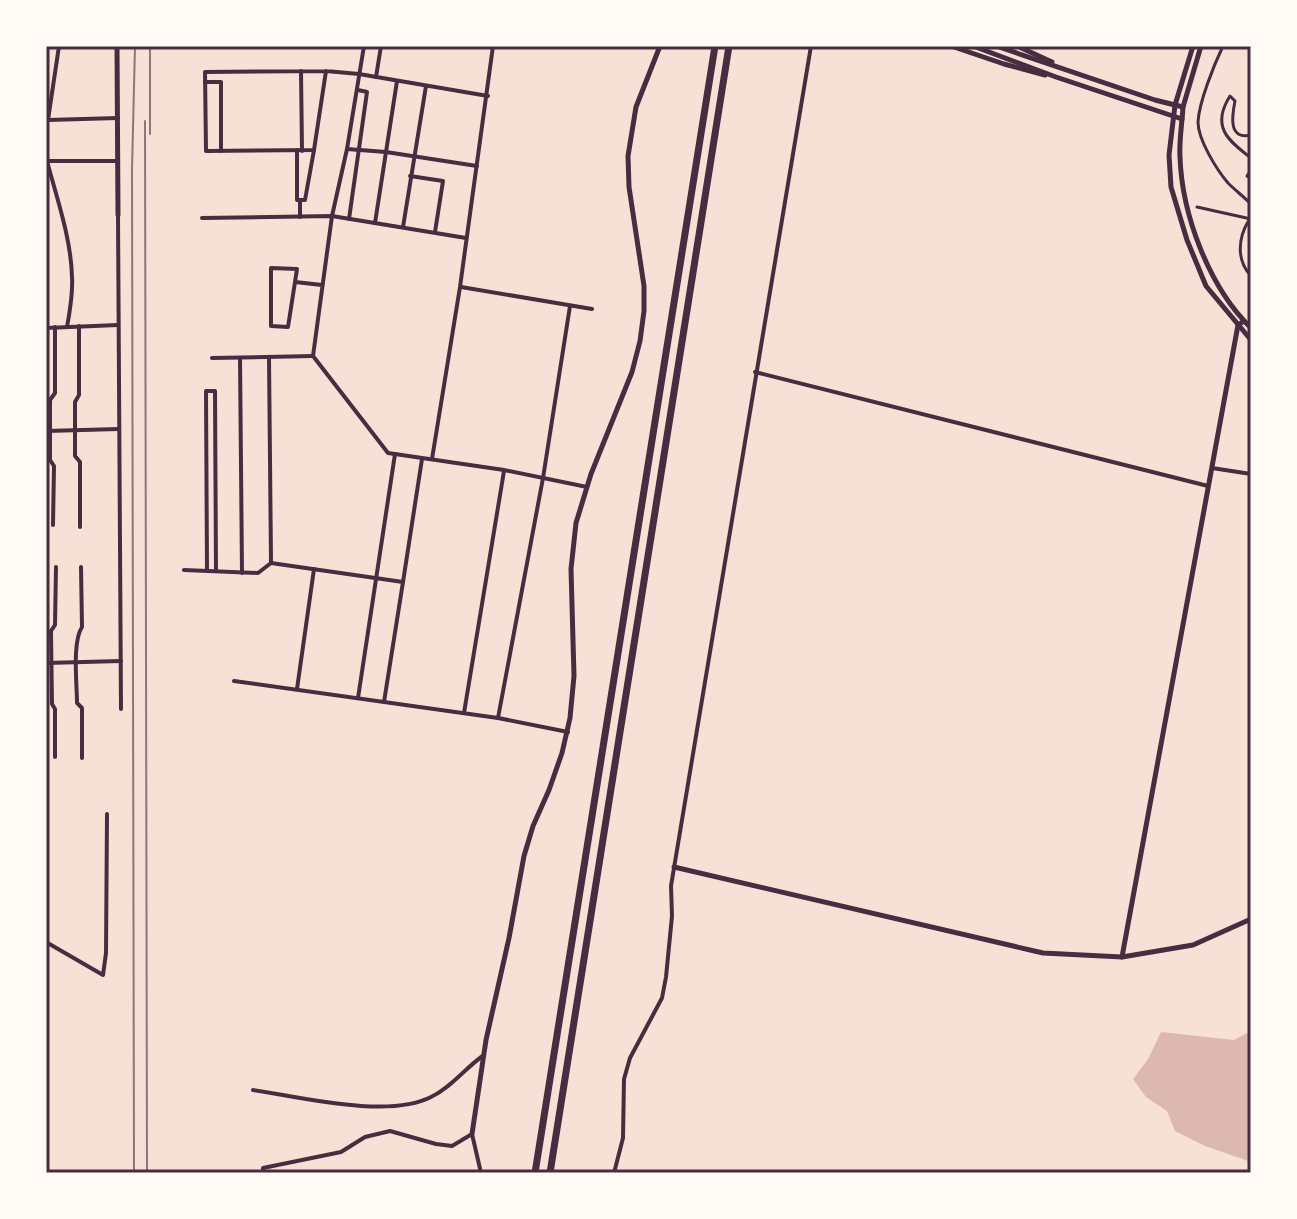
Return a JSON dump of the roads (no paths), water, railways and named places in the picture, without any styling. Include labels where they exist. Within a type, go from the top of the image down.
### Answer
[{"type":"highway","points":[[535,1173],[715,46]]},
{"type":"highway","points":[[550,1173],[729,46]]},
{"type":"street","points":[[59,46],[47,120],[118,118]]},
{"type":"street","points":[[117,46],[121,709]]},
{"type":"street","points":[[364,46],[332,216],[313,356],[388,453],[504,470],[587,487]]},
{"type":"street","points":[[376,77],[381,46]]},
{"type":"street","points":[[432,459],[460,287],[493,46]]},
{"type":"street","points":[[481,1173],[472,1134],[484,1055],[527,845],[568,732],[574,676],[571,556],[576,523],[632,372],[642,326],[643,274],[629,187],[628,156],[636,107],[660,46]]},
{"type":"street","points":[[614,1173],[623,1138],[624,1079],[630,1058],[662,998],[666,977],[672,916],[671,886],[811,46]]},
{"type":"street","points":[[951,46],[1017,68],[1056,77]]},
{"type":"street","points":[[973,46],[1182,119]]},
{"type":"street","points":[[996,46],[1183,107]]},
{"type":"street","points":[[1017,46],[1060,66]]},
{"type":"street","points":[[1193,46],[1173,117],[1169,155],[1171,187],[1178,215],[1206,286],[1251,340]]},
{"type":"street","points":[[1201,46],[1183,107],[1179,155],[1182,186],[1196,237],[1215,280],[1251,328]]},
{"type":"street","points":[[1223,46],[1208,83],[1198,123],[1201,137],[1219,170],[1251,204]]},
{"type":"street","points":[[300,217],[300,200],[297,200],[301,71]]},
{"type":"street","points":[[300,200],[305,200],[326,71]]},
{"type":"street","points":[[314,150],[206,151],[205,72],[326,71],[488,96]]},
{"type":"street","points":[[375,223],[397,81]]},
{"type":"street","points":[[205,82],[221,82],[221,151]]},
{"type":"street","points":[[403,227],[426,86]]},
{"type":"street","points":[[349,219],[367,92],[357,90]]},
{"type":"street","points":[[1251,135],[1243,136],[1236,132],[1232,119],[1235,101],[1230,96],[1223,107],[1225,136],[1251,158]]},
{"type":"street","points":[[347,149],[477,166]]},
{"type":"street","points":[[67,327],[73,279],[71,261],[47,161],[118,161]]},
{"type":"street","points":[[1251,170],[1247,176],[1251,179]]},
{"type":"street","points":[[410,176],[443,181],[435,232]]},
{"type":"street","points":[[1197,207],[1250,220],[1243,235],[1240,255],[1245,270],[1251,276]]},
{"type":"street","points":[[202,218],[332,216],[466,238]]},
{"type":"street","points":[[271,268],[297,269],[295,282],[288,327],[271,326],[271,268]]},
{"type":"street","points":[[295,282],[322,285]]},
{"type":"street","points":[[460,287],[592,309]]},
{"type":"street","points":[[498,718],[543,478],[570,306]]},
{"type":"street","points":[[1122,957],[1238,325],[1244,321]]},
{"type":"street","points":[[46,328],[118,325]]},
{"type":"street","points":[[79,326],[75,456],[80,462],[80,527]]},
{"type":"street","points":[[53,525],[54,466],[50,460],[48,431],[50,400],[55,393],[55,327]]},
{"type":"street","points":[[212,358],[313,356]]},
{"type":"street","points":[[269,357],[271,563]]},
{"type":"street","points":[[240,358],[242,573]]},
{"type":"street","points":[[755,372],[1208,486]]},
{"type":"street","points":[[207,571],[206,391],[215,391],[216,571]]},
{"type":"street","points":[[48,431],[119,429]]},
{"type":"street","points":[[358,698],[395,454]]},
{"type":"street","points":[[384,702],[422,458]]},
{"type":"street","points":[[1212,468],[1251,474]]},
{"type":"street","points":[[464,713],[504,470]]},
{"type":"street","points":[[206,492],[215,492]]},
{"type":"street","points":[[184,570],[258,573],[271,563],[403,582]]},
{"type":"street","points":[[55,757],[55,709],[49,663],[51,631],[55,625],[56,567]]},
{"type":"street","points":[[81,567],[82,627],[77,634],[77,703],[82,708],[82,758]]},
{"type":"street","points":[[297,689],[314,569]]},
{"type":"street","points":[[49,663],[121,661]]},
{"type":"street","points":[[234,681],[498,718],[568,732]]},
{"type":"street","points":[[46,942],[103,975],[106,953],[107,814]]},
{"type":"street","points":[[674,867],[1043,953],[1122,957],[1193,945],[1251,919]]},
{"type":"street","points":[[253,1090],[348,1104],[402,1106],[419,1103],[436,1094],[484,1055]]},
{"type":"street","points":[[263,1173],[263,1168],[341,1152],[365,1137],[390,1131],[452,1146],[472,1134]]},
{"type":"railway","points":[[134,1173],[132,169],[135,46]]},
{"type":"railway","points":[[150,46],[150,134]]},
{"type":"railway","points":[[145,121],[147,1173]]}]
